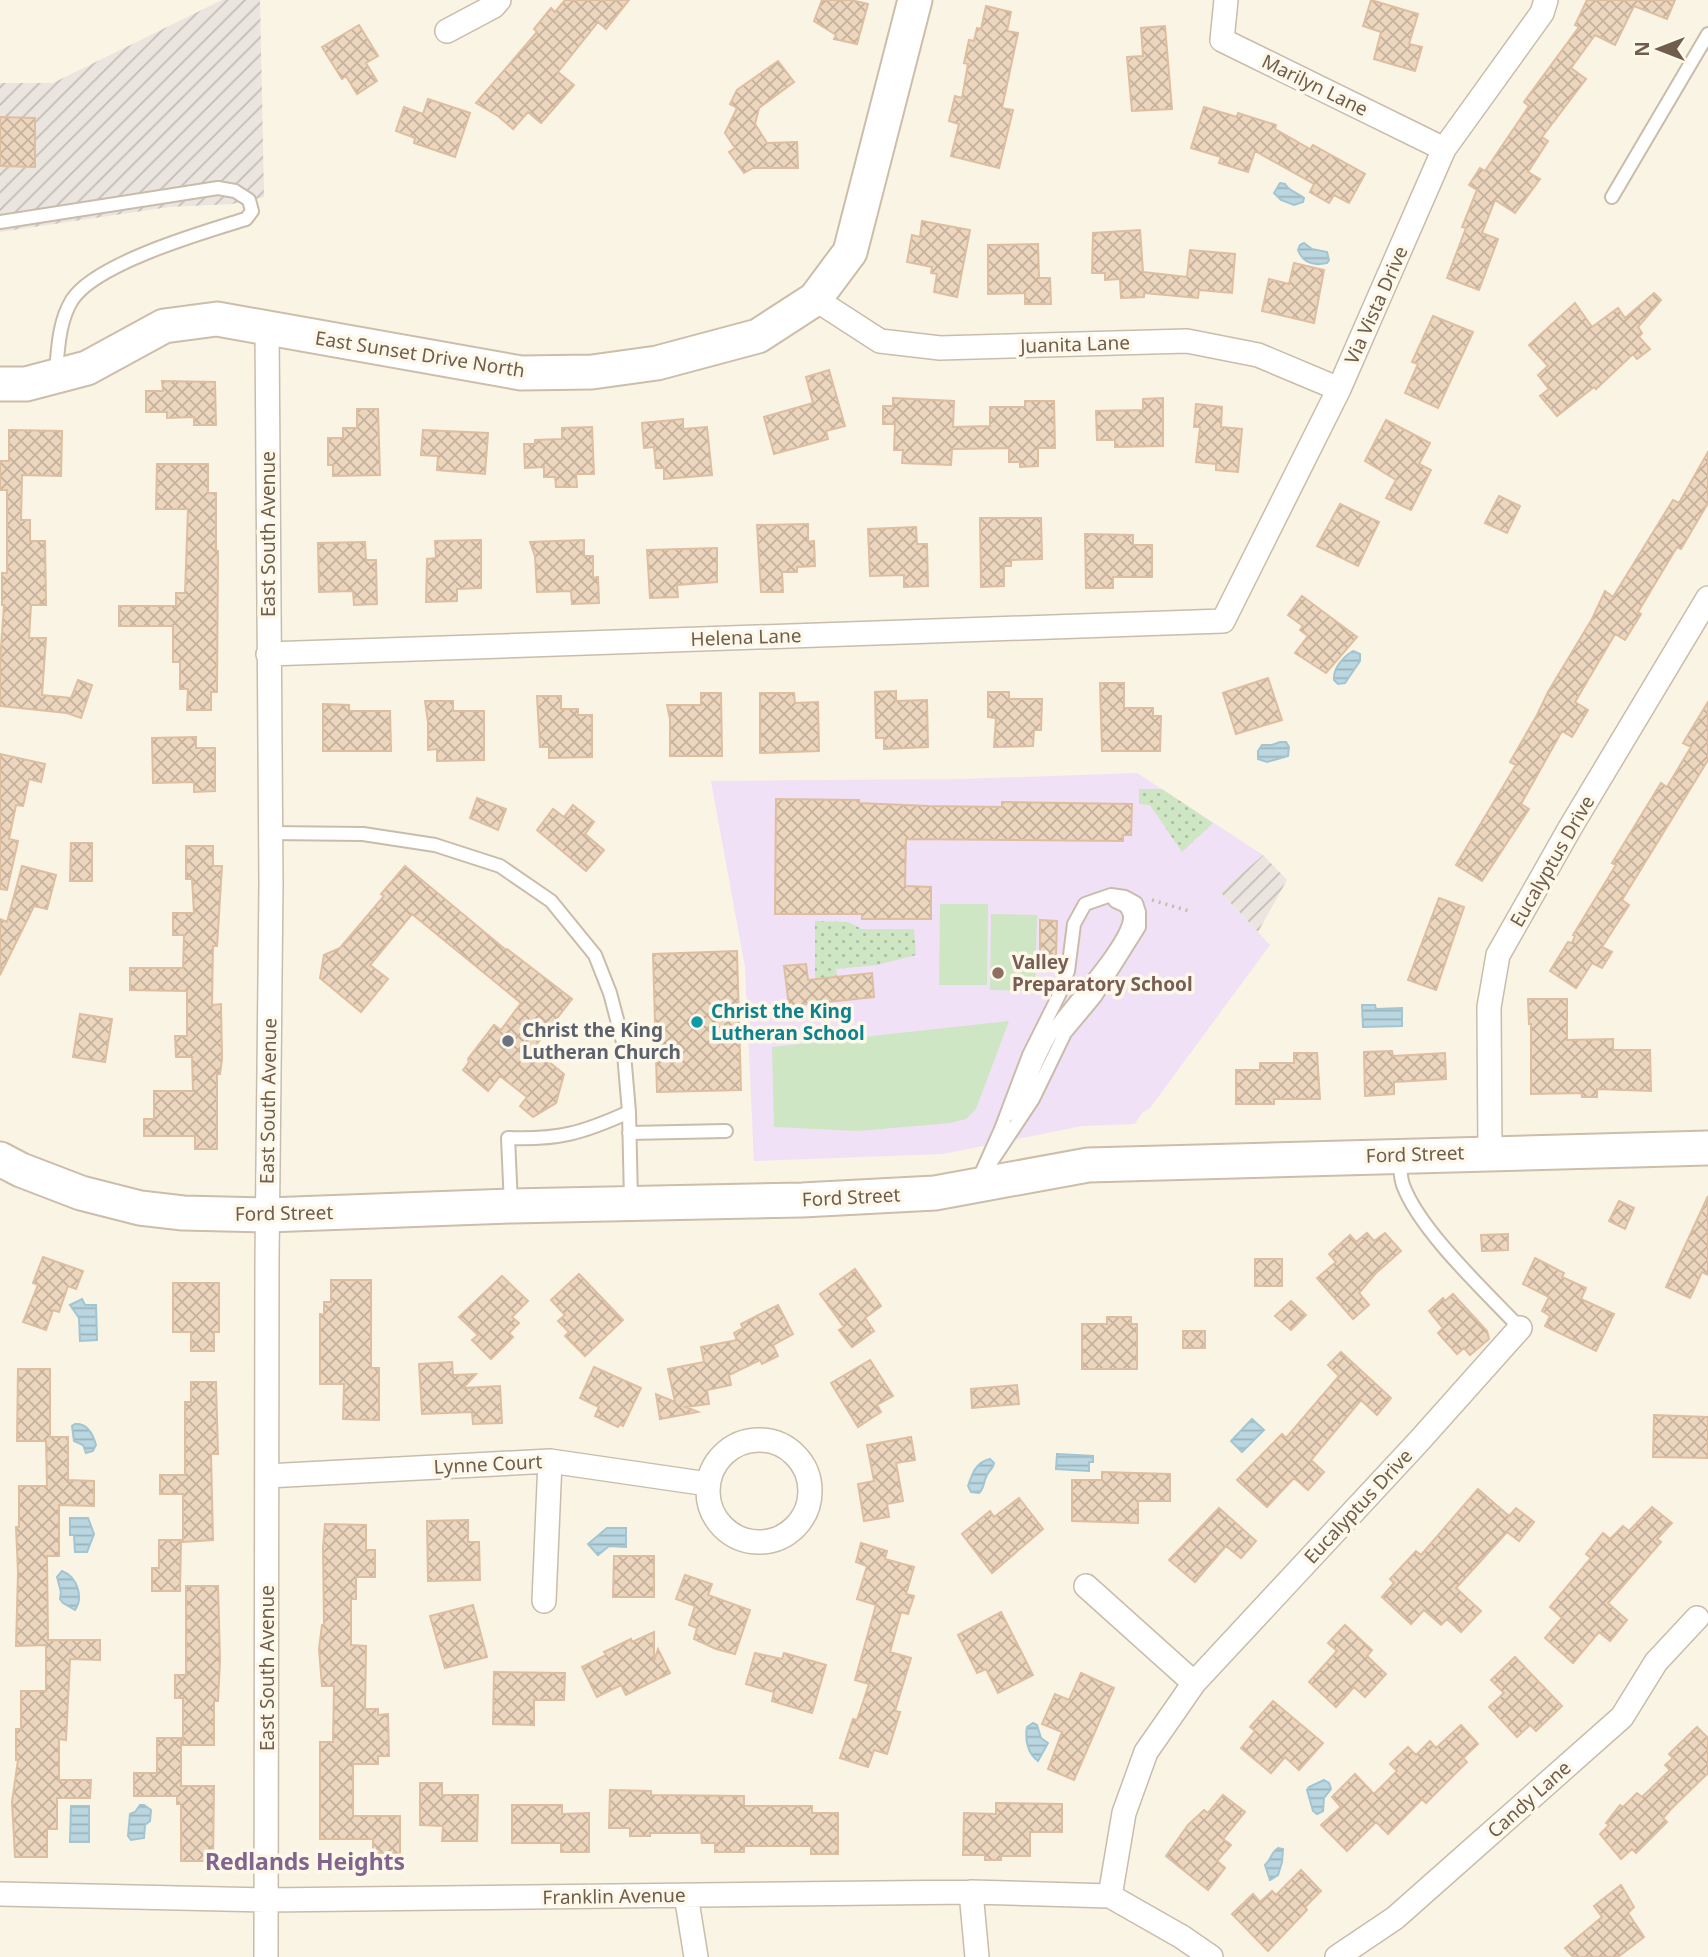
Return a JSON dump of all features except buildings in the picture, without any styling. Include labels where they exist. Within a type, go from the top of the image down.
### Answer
[{"type":"street","points":[[447,31],[494,6],[499,0]]},
{"type":"street","name":"East Sunset Drive North","points":[[0,384],[26,384],[87,368],[164,326],[217,319],[521,373],[592,372],[657,363],[758,336],[815,299],[850,252],[915,0]]},
{"type":"street","name":"Marilyn Lane","points":[[1226,0],[1222,40],[1444,149]]},
{"type":"street","name":"Via Vista Drive","points":[[1223,621],[1339,389],[1444,149],[1542,13],[1546,0]]},
{"type":"street","name":"Juanita Lane","points":[[815,299],[880,341],[940,348],[1187,341],[1258,355],[1339,389]]},
{"type":"street","name":"East South Avenue","points":[[266,1957],[270,833],[267,328]]},
{"type":"street","name":"Eucalyptus Drive","points":[[1490,1152],[1489,1007],[1498,955],[1570,828],[1708,598]]},
{"type":"street","name":"Helena Lane","points":[[268,654],[1223,621]]},
{"type":"street","name":"Ford Street","points":[[0,1159],[81,1193],[140,1208],[183,1213],[267,1215],[828,1199],[935,1193],[1088,1165],[1708,1148]]},
{"type":"street","name":"Eucalyptus Drive","points":[[1110,1896],[1124,1813],[1146,1752],[1194,1683],[1520,1328]]},
{"type":"street","points":[[760,1439],[772,1441],[784,1445],[802,1462],[810,1486],[810,1502],[795,1529],[782,1538],[751,1542],[736,1537],[719,1522],[709,1500],[708,1484],[717,1461],[736,1445],[760,1439]]},
{"type":"street","points":[[544,1601],[550,1461]]},
{"type":"street","name":"Lynne Court","points":[[267,1476],[550,1461],[708,1484]]},
{"type":"street","points":[[1086,1586],[1194,1683]]},
{"type":"street","name":"Candy Lane","points":[[1337,1957],[1395,1918],[1622,1717],[1656,1662],[1698,1618]]},
{"type":"street","points":[[971,1892],[976,1957]]},
{"type":"street","name":"Franklin Avenue","points":[[0,1894],[266,1900],[971,1892],[1110,1896],[1182,1937],[1211,1957]]},
{"type":"street","points":[[686,1895],[696,1957]]},
{"type":"lane","points":[[1612,197],[1708,34]]},
{"type":"lane","points":[[0,222],[218,188],[235,191],[249,200],[252,211],[246,219],[131,259],[95,279],[73,299],[59,332],[55,376]]},
{"type":"lane","points":[[270,833],[362,834],[435,845],[500,866],[551,901],[596,955],[610,993],[623,1042],[629,1112],[631,1205]]},
{"type":"lane","points":[[1111,895],[1125,897],[1136,903],[1139,927],[1095,997],[1065,1032],[1033,1099],[976,1185],[1029,1055],[1068,971],[1074,923],[1086,904],[1111,895]]},
{"type":"lane","points":[[511,1206],[508,1138],[542,1139],[590,1130],[629,1112]]},
{"type":"lane","points":[[629,1133],[726,1131]]},
{"type":"lane","points":[[1400,1155],[1400,1174],[1404,1187],[1421,1217],[1520,1328]]},
{"type":"path","points":[[1152,900],[1189,911]]},
{"type":"shaded area","points":[[222,0],[260,0],[264,197],[232,204],[169,207],[0,232],[0,83],[53,83]]},
{"type":"shaded area","name":"Valley Preparatory School","points":[[1137,773],[1263,855],[1220,892],[1270,945],[1150,1108],[1142,1113],[1135,1124],[1082,1126],[943,1154],[754,1161],[745,967],[711,781],[961,779]]},
{"type":"shaded area","points":[[1263,855],[1287,880],[1258,932],[1220,892]]},
{"type":"green space","points":[[1139,789],[1162,789],[1213,823],[1182,852],[1150,805],[1139,804]]},
{"type":"green space","points":[[940,904],[988,904],[987,985],[939,985]]},
{"type":"green space","points":[[991,914],[1037,915],[1035,991],[990,990]]},
{"type":"green space","points":[[815,921],[848,922],[862,929],[914,929],[916,955],[877,965],[836,969],[837,977],[815,979]]},
{"type":"green space","points":[[1009,1021],[976,1109],[966,1119],[950,1123],[858,1131],[774,1127],[772,1047]]},
{"type":"water","points":[[1280,183],[1304,198],[1303,202],[1294,205],[1281,200],[1274,193]]},
{"type":"water","points":[[1304,243],[1312,249],[1327,252],[1327,263],[1313,264],[1306,261],[1298,250]]},
{"type":"water","points":[[1353,651],[1360,654],[1360,661],[1345,683],[1338,684],[1334,680],[1337,667]]},
{"type":"water","points":[[1286,742],[1289,747],[1288,756],[1267,762],[1258,759],[1258,751],[1262,745]]},
{"type":"water","points":[[1362,1005],[1375,1005],[1376,1009],[1402,1008],[1402,1026],[1363,1027]]},
{"type":"water","points":[[82,1299],[85,1305],[96,1305],[97,1340],[80,1341],[79,1318],[70,1305]]},
{"type":"water","points":[[1252,1419],[1264,1430],[1242,1452],[1231,1441]]},
{"type":"water","points":[[83,1425],[91,1433],[96,1445],[93,1451],[86,1453],[83,1445],[74,1441],[72,1426]]},
{"type":"water","points":[[1057,1454],[1093,1456],[1093,1462],[1089,1462],[1089,1471],[1056,1469]]},
{"type":"water","points":[[990,1459],[994,1463],[982,1489],[979,1493],[971,1492],[968,1486],[973,1473],[981,1463]]},
{"type":"water","points":[[70,1518],[88,1518],[94,1534],[87,1552],[75,1552],[74,1535],[70,1535]]},
{"type":"water","points":[[607,1528],[626,1528],[626,1547],[609,1546],[598,1555],[588,1544]]},
{"type":"water","points":[[62,1571],[72,1578],[78,1588],[79,1599],[75,1610],[60,1599],[57,1577]]},
{"type":"water","points":[[1033,1723],[1037,1725],[1041,1738],[1048,1743],[1038,1761],[1031,1754],[1027,1741],[1027,1727]]},
{"type":"water","points":[[1324,1780],[1329,1783],[1331,1789],[1324,1798],[1323,1811],[1317,1814],[1313,1811],[1307,1790]]},
{"type":"water","points":[[140,1805],[151,1810],[150,1821],[145,1825],[144,1838],[131,1840],[128,1836],[130,1814]]},
{"type":"water","points":[[71,1806],[89,1806],[89,1842],[70,1842]]},
{"type":"water","points":[[1278,1848],[1283,1849],[1282,1862],[1278,1875],[1270,1880],[1265,1865]]},
{"type":"place","name":"Valley Preparatory School","points":[[998,973]]},
{"type":"place","name":"Christ the King Lutheran School","points":[[697,1022]]},
{"type":"place","name":"Christ the King Lutheran Church","points":[[508,1041]]},
{"type":"district","name":"Redlands Heights","points":[[305,1861]]}]
